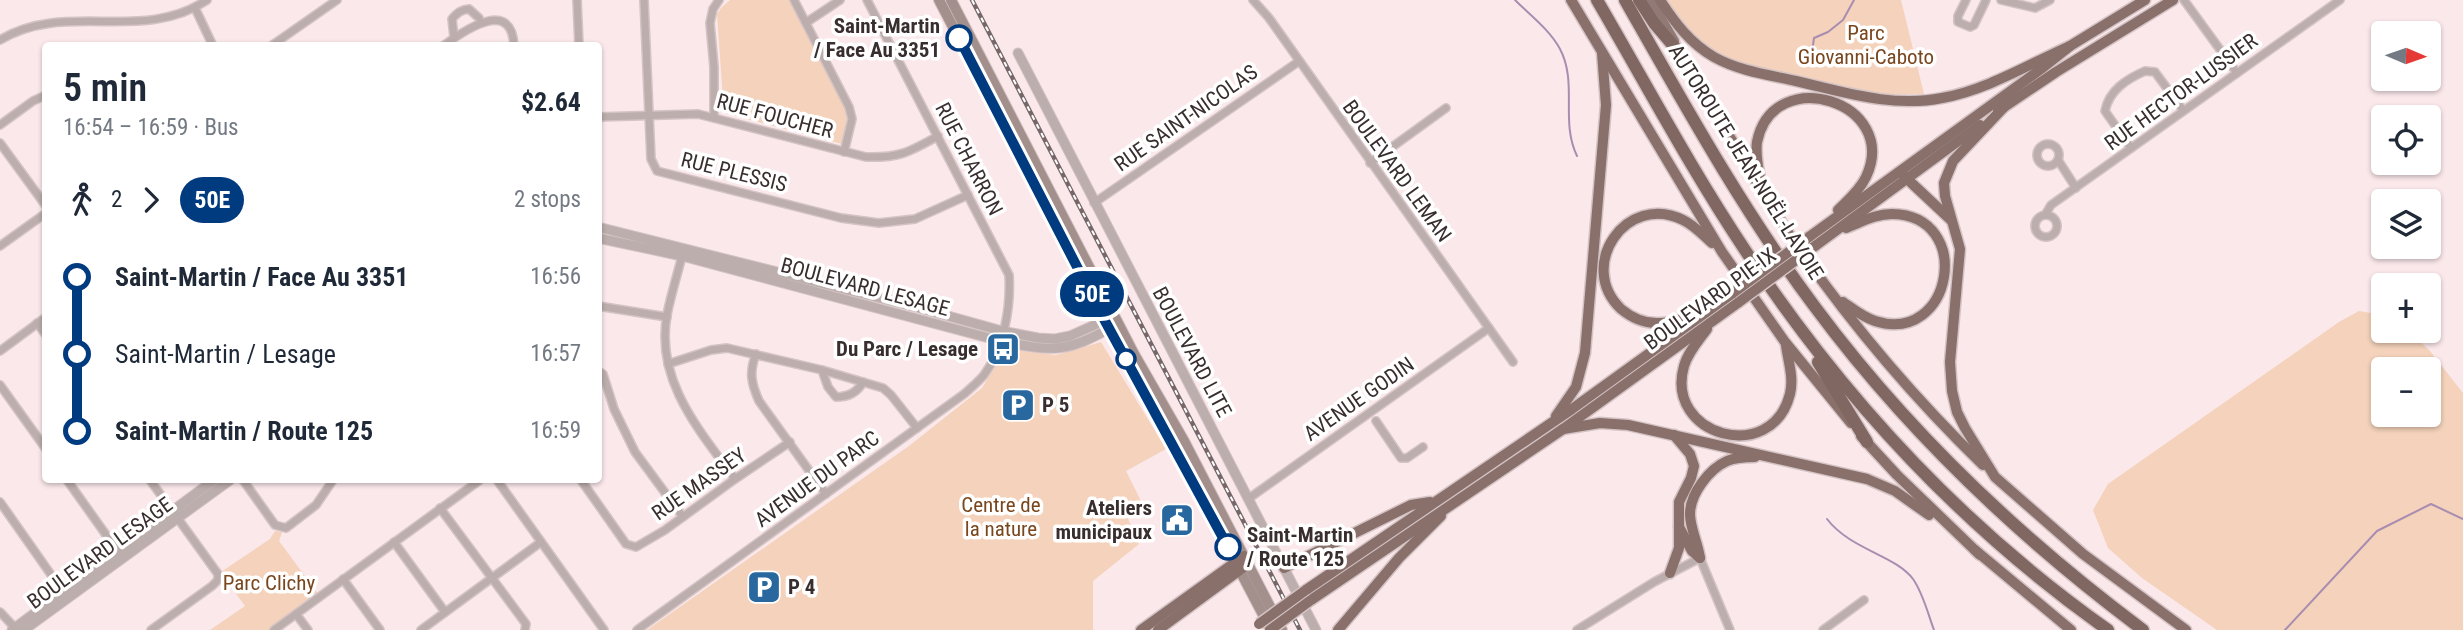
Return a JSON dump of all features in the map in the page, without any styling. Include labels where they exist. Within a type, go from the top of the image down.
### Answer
[{"type":"highway","points":[[1571,0],[1721,252],[1785,342],[1897,475],[1980,555]]},
{"type":"highway","name":"AUTOROUTE JEAN-NOËL-LAVOIE","points":[[1625,0],[1755,220],[1803,292],[1853,356],[1917,430],[1970,484],[2035,543],[2143,630]]},
{"type":"highway","points":[[1639,0],[1654,23],[1684,58],[1762,192],[1832,294],[1919,399],[1995,477],[2083,554],[2186,630]]},
{"type":"highway","points":[[1660,0],[1685,35],[1706,52],[1725,62],[1760,73],[1895,101],[1928,101],[1958,95],[1993,82],[2070,46]]},
{"type":"highway","name":"BOULEVARD PIE-IX","points":[[1812,239],[1835,231],[2070,46],[2145,0]]},
{"type":"highway","name":"BOULEVARD PIE-IX","points":[[1270,630],[1309,595],[1436,500],[1709,317],[1812,239],[1903,175],[2004,107],[2173,0]]},
{"type":"highway","name":"AUTOROUTE JEAN-NOËL-LAVOIE","points":[[1598,4],[1710,194],[1789,314],[1872,417],[1948,497],[2040,578],[2108,630]]},
{"type":"highway","points":[[2126,11],[2132,16],[2132,25]]},
{"type":"highway","points":[[1553,421],[1576,387],[1585,353],[1606,105],[1602,53]]},
{"type":"highway","points":[[1762,192],[1757,142],[1776,111],[1792,102],[1811,97],[1833,101],[1850,110],[1861,122],[1868,138],[1871,155],[1869,169],[1855,193],[1812,239]]},
{"type":"highway","points":[[1995,477],[1962,422],[1952,391],[1951,356],[1960,257],[1959,240],[1944,187],[1948,169],[1956,156],[2004,107]]},
{"type":"highway","points":[[1903,175],[1953,222]]},
{"type":"highway","points":[[1709,317],[1661,324],[1630,316],[1616,303],[1608,290],[1605,256],[1612,240],[1622,228],[1639,217],[1657,214],[1684,220],[1721,252]]},
{"type":"highway","points":[[1832,294],[1870,319],[1902,323],[1919,316],[1933,305],[1941,292],[1946,272],[1944,254],[1935,235],[1925,224],[1911,217],[1897,214],[1879,215],[1835,231]]},
{"type":"highway","points":[[1789,314],[1867,442]]},
{"type":"highway","points":[[1709,317],[1687,359],[1682,382],[1691,411],[1704,425],[1720,433],[1738,436],[1755,433],[1772,424],[1781,413],[1791,386],[1785,342]]},
{"type":"highway","name":"BOULEVARD PIE-IX","points":[[1255,627],[1309,595],[1563,429],[1709,317]]},
{"type":"highway","points":[[1563,429],[1612,423],[1882,484],[1908,499],[2071,630]]},
{"type":"highway","points":[[1670,573],[1678,551],[1678,505],[1694,466],[1690,454],[1674,435]]},
{"type":"highway","points":[[1700,558],[1690,516],[1696,492],[1723,463],[1735,458],[1767,456]]},
{"type":"highway","points":[[1284,568],[1411,505],[1436,500]]},
{"type":"highway","points":[[1338,630],[1399,558],[1455,501]]},
{"type":"highway","points":[[1679,527],[1692,551],[1700,558]]},
{"type":"highway","points":[[1142,630],[1242,563]]},
{"type":"highway","points":[[1158,630],[1242,563]]},
{"type":"main road","points":[[939,0],[1242,563],[1282,630]]},
{"type":"main road","points":[[951,0],[1112,322]]},
{"type":"main road","points":[[1650,0],[1684,58]]},
{"type":"main road","points":[[1242,563],[1270,630]]},
{"type":"street","points":[[0,40],[28,26],[66,17],[156,20],[176,16],[207,0]]},
{"type":"street","points":[[277,42],[337,0]]},
{"type":"street","points":[[569,0],[577,4],[579,42]]},
{"type":"street","name":"RUE PLESSIS","points":[[644,0],[651,159],[657,170],[841,218],[880,223],[915,219],[968,195]]},
{"type":"street","points":[[714,118],[714,67],[710,23],[713,9],[719,0]]},
{"type":"street","points":[[794,0],[849,107],[852,119],[844,152]]},
{"type":"street","points":[[807,22],[840,0]]},
{"type":"street","name":"RUE CHARRON","points":[[867,0],[1009,275],[1010,294],[1001,336]]},
{"type":"street","name":"BOULEVARD LEMAN","points":[[1253,0],[1269,18],[1513,362]]},
{"type":"street","points":[[1966,0],[1958,22],[1970,27],[1974,25],[1986,0]]},
{"type":"street","points":[[2001,0],[2035,8],[2049,0]]},
{"type":"street","points":[[2184,0],[2237,73]]},
{"type":"street","name":"RUE HECTOR-LUSSIER","points":[[2045,215],[2051,205],[2340,0]]},
{"type":"street","points":[[195,8],[212,42]]},
{"type":"street","points":[[454,37],[452,19],[457,13],[469,9],[479,18]]},
{"type":"street","points":[[448,42],[479,18],[495,11],[508,16],[512,23],[514,42]]},
{"type":"street","name":"BOULEVARD LITE","points":[[1018,53],[1317,630]]},
{"type":"street","name":"RUE SAINT-NICOLAS","points":[[1094,203],[1298,62]]},
{"type":"street","points":[[2131,148],[2105,111],[2115,90],[2124,83],[2145,71],[2155,72],[2183,110]]},
{"type":"street","points":[[0,125],[42,97]]},
{"type":"street","points":[[1370,163],[1446,108]]},
{"type":"street","name":"RUE FOUCHER","points":[[602,117],[698,114],[866,158],[892,158],[908,153],[937,136]]},
{"type":"street","points":[[0,143],[42,201]]},
{"type":"street","points":[[2058,160],[2076,188]]},
{"type":"street","points":[[0,246],[42,216]]},
{"type":"street","name":"BOULEVARD LESAGE","points":[[602,228],[683,252],[916,306],[1001,336],[1055,339],[1112,322]]},
{"type":"street","name":"BOULEVARD LESAGE","points":[[602,239],[683,252]]},
{"type":"street","points":[[683,252],[667,317],[668,363],[679,398],[689,416],[734,479]]},
{"type":"street","points":[[602,307],[667,317]]},
{"type":"street","points":[[0,351],[42,320]]},
{"type":"street","points":[[37,323],[42,330]]},
{"type":"street","name":"AVENUE GODIN","points":[[1248,499],[1489,328]]},
{"type":"street","name":"AVENUE DU PARC","points":[[637,630],[964,394],[990,365],[1001,336]]},
{"type":"street","points":[[668,363],[727,348],[822,370],[883,388],[917,428]]},
{"type":"street","points":[[756,354],[751,367],[751,383],[759,401],[826,494]]},
{"type":"street","points":[[822,370],[828,387],[836,397],[847,397],[859,389],[863,382]]},
{"type":"street","points":[[602,373],[614,409],[635,452],[683,517]]},
{"type":"street","points":[[0,385],[42,443]]},
{"type":"street","points":[[1376,421],[1401,458],[1407,458],[1423,447]]},
{"type":"street","name":"RUE MASSEY","points":[[583,483],[626,544],[636,547],[790,442]]},
{"type":"street","points":[[69,483],[120,554]]},
{"type":"street","points":[[151,630],[218,580],[214,566],[152,483]]},
{"type":"street","name":"BOULEVARD LESAGE","points":[[175,514],[211,483]]},
{"type":"street","name":"BOULEVARD LESAGE","points":[[17,629],[175,514],[225,483]]},
{"type":"street","points":[[245,483],[275,525],[286,528],[316,505],[331,483]]},
{"type":"street","points":[[274,630],[476,483]]},
{"type":"street","points":[[499,483],[604,630]]},
{"type":"street","points":[[0,502],[65,594]]},
{"type":"street","points":[[440,508],[526,624],[525,630]]},
{"type":"street","points":[[394,542],[445,612]]},
{"type":"street","points":[[421,630],[541,542]]},
{"type":"street","points":[[1577,630],[1670,573],[1700,558],[1730,630]]},
{"type":"street","points":[[343,579],[380,630]]},
{"type":"street","points":[[1823,630],[1864,600]]},
{"type":"street","points":[[0,612],[17,629]]},
{"type":"street","points":[[296,614],[308,630]]},
{"type":"green space","points":[[730,0],[789,0],[846,109],[847,124],[842,144],[724,113],[717,14]]},
{"type":"green space","name":"Parc Giovanni-Caboto","points":[[1666,0],[1901,0],[1924,94],[1880,94],[1741,63],[1716,52],[1695,37]]},
{"type":"green space","points":[[2359,311],[2371,313],[2371,343],[2422,343],[2435,357],[2371,357],[2371,427],[2441,427],[2441,365],[2463,393],[2463,630],[2217,630],[2142,578],[2108,548],[2093,510],[2108,484],[2339,322]]},
{"type":"green space","name":"Centre de la nature","points":[[1101,342],[1166,449],[1126,471],[1144,507],[1128,519],[1139,544],[1093,581],[1093,630],[647,630],[909,446],[982,388],[1006,349],[1056,355]]},
{"type":"green space","name":"Parc Clichy","points":[[275,531],[282,532],[279,541],[319,595],[271,630],[210,630],[245,606],[229,584],[218,580],[218,574],[270,539]]},
{"type":"waterway","points":[[1515,0],[1551,35],[1560,49],[1568,75],[1570,129],[1577,156]]},
{"type":"waterway","points":[[1812,52],[1814,38],[1828,32],[1843,20],[1854,0]]},
{"type":"waterway","points":[[2285,630],[2377,531],[2431,504],[2463,519]]},
{"type":"waterway","points":[[1827,519],[1848,538],[1895,564],[1913,579],[1934,630]]},
{"type":"railway","points":[[972,0],[1300,630]]},
{"type":"bus line","name":"50E","points":[[959,38],[1105,321],[1228,547]]},
{"type":"place","name":"Saint-Martin / Face Au 3351","points":[[959,38]]},
{"type":"place","name":"Du Parc / Lesage","points":[[1003,349]]},
{"type":"place","name":"P 5","points":[[1018,405]]},
{"type":"place","name":"Ateliers municipaux","points":[[1177,520]]},
{"type":"place","name":"Saint-Martin / Route 125","points":[[1228,547]]},
{"type":"place","name":"P 4","points":[[764,587]]}]
